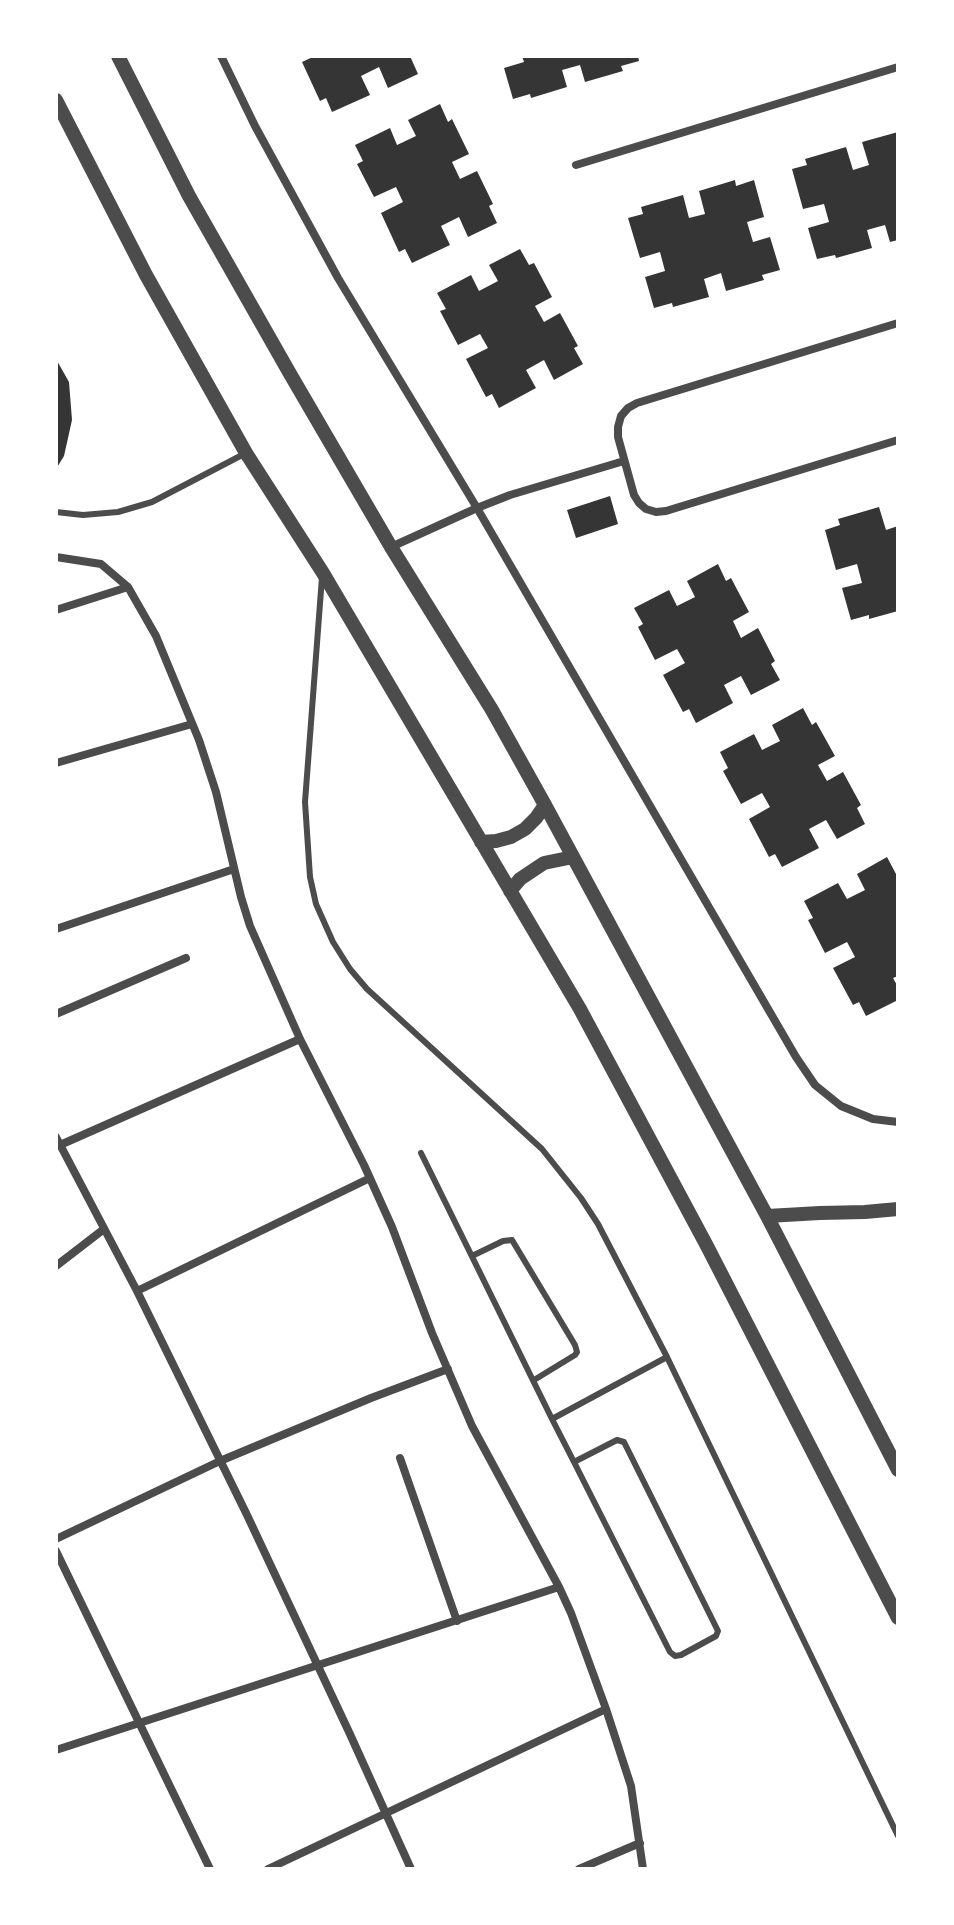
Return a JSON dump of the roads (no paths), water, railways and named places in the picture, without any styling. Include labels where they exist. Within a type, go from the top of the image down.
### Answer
[{"type":"street","points":[[118,56],[189,196],[289,372],[391,547],[492,710],[545,805],[767,1216],[898,1470]]},
{"type":"street","points":[[221,56],[255,126],[338,278],[477,508],[802,1067],[815,1085],[841,1106],[873,1119],[898,1122]]},
{"type":"street","points":[[576,165],[898,67]]},
{"type":"street","points":[[56,100],[146,275],[246,453],[323,573],[580,1009],[707,1246],[898,1618]]},
{"type":"street","points":[[898,323],[637,403],[621,416],[618,427],[634,495],[646,509],[656,512],[898,440]]},
{"type":"street","points":[[391,547],[477,508],[624,461]]},
{"type":"street","points":[[56,557],[101,564],[128,587],[156,636],[216,792],[250,926],[300,1039],[392,1227],[432,1333],[472,1426],[571,1613],[631,1786],[643,1869]]},
{"type":"street","points":[[56,610],[128,587]]},
{"type":"street","points":[[56,763],[192,724]]},
{"type":"street","points":[[481,842],[511,837],[525,829],[545,805]]},
{"type":"street","points":[[510,891],[520,879],[544,863],[573,857]]},
{"type":"street","points":[[56,929],[234,869]]},
{"type":"street","points":[[56,1014],[186,958]]},
{"type":"street","points":[[300,1039],[58,1141],[137,1291],[220,1461],[411,1869]]},
{"type":"street","points":[[137,1291],[370,1178]]},
{"type":"street","points":[[767,1216],[898,1209]]},
{"type":"street","points":[[56,1266],[104,1229]]},
{"type":"street","points":[[56,1539],[220,1461],[448,1369]]},
{"type":"street","points":[[400,1458],[457,1621]]},
{"type":"street","points":[[56,1551],[210,1869]]},
{"type":"street","points":[[56,1750],[559,1587]]},
{"type":"street","points":[[268,1869],[606,1709]]},
{"type":"street","points":[[579,1869],[640,1843]]},
{"type":"lane","points":[[56,512],[83,515],[118,512],[152,502],[246,453]]},
{"type":"lane","points":[[323,573],[305,802],[310,877],[316,904],[327,930],[350,969],[367,989],[542,1149],[598,1224],[667,1357],[898,1836]]},
{"type":"lane","points":[[421,1153],[552,1419],[670,1652],[675,1656],[681,1655],[716,1636],[718,1631],[624,1442],[617,1440],[574,1462]]},
{"type":"lane","points":[[472,1256],[503,1241],[512,1240],[575,1345],[575,1355],[534,1380]]},
{"type":"lane","points":[[552,1419],[667,1357]]}]
